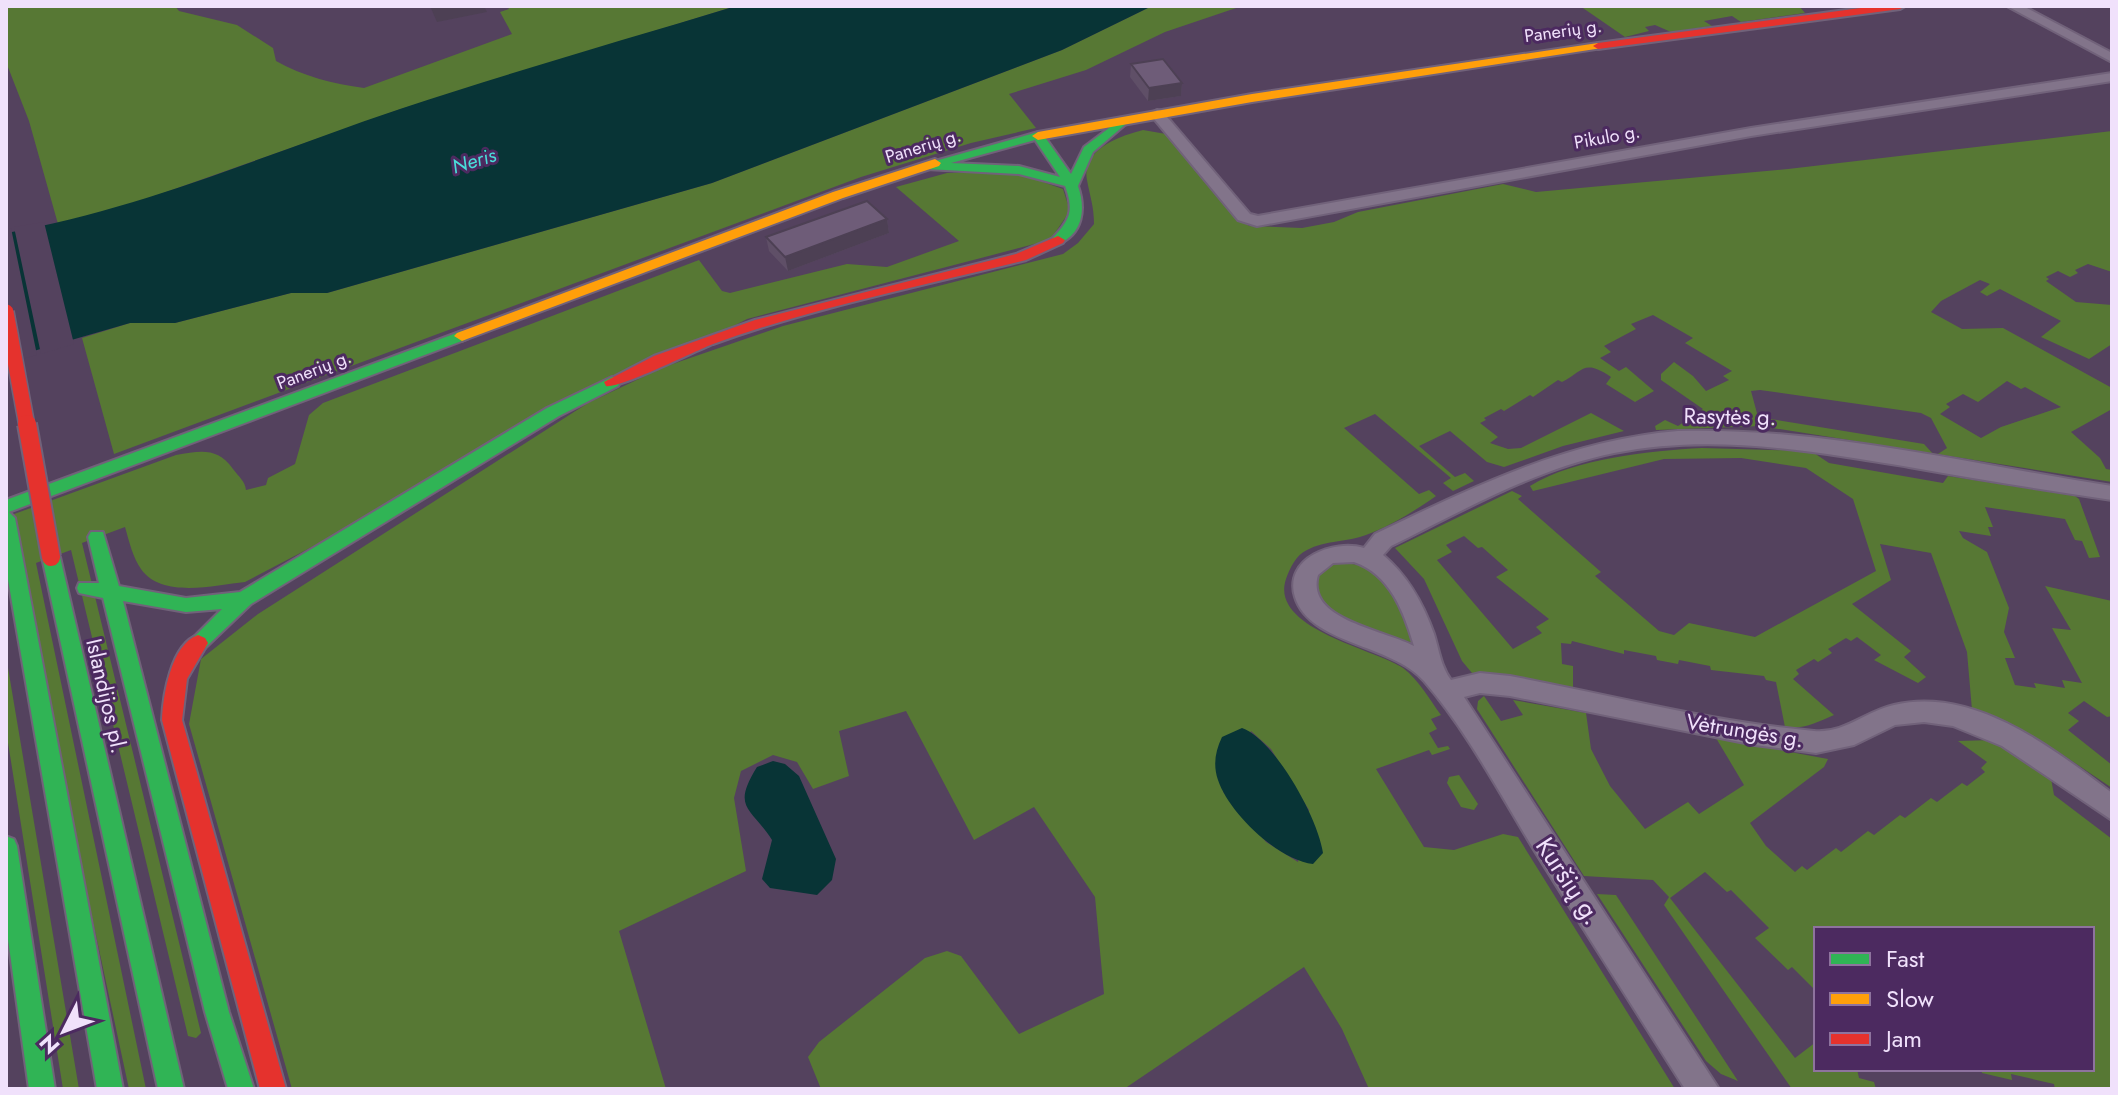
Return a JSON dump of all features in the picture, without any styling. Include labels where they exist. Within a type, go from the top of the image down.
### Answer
[{"type":"main road","name":"Panerių g.","points":[[6,507],[731,234],[927,165],[1038,136],[1157,114],[1818,11],[1900,6]]},
{"type":"main road","points":[[1073,184],[1088,150],[1125,120]]},
{"type":"main road","points":[[273,1089],[172,720],[169,697],[177,672],[190,651],[244,599],[553,412],[638,368],[763,323],[1021,257],[1054,243],[1068,232],[1078,216],[1080,204],[1073,184],[1038,136]]},
{"type":"main road","points":[[927,165],[1033,171],[1073,184]]},
{"type":"main road","name":"Islandijos pl.","points":[[6,312],[51,557],[171,1089]]},
{"type":"main road","points":[[6,518],[110,1089]]},
{"type":"main road","points":[[97,537],[217,1012],[241,1089]]},
{"type":"main road","points":[[57,582],[108,585],[147,599],[186,605],[244,599]]},
{"type":"main road","points":[[6,846],[42,1089]]},
{"type":"main road","points":[[217,1012],[227,1089]]},
{"type":"street","points":[[2013,6],[2112,58]]},
{"type":"street","name":"Pikulo g.","points":[[1157,114],[1244,217],[1257,221],[1751,132],[2112,77]]},
{"type":"street","name":"Rasytės g.","points":[[1370,556],[1383,540],[1509,478],[1580,455],[1648,440],[1698,437],[1781,440],[2112,493]]},
{"type":"street","name":"Kuršių g.","points":[[1439,683],[1396,648],[1329,621],[1315,611],[1304,587],[1314,564],[1329,555],[1370,556],[1394,578],[1407,600],[1439,683],[1703,1089]]},
{"type":"street","name":"Vėtrungės g.","points":[[1439,683],[1510,686],[1760,735],[1827,743],[1891,716],[1923,712],[1942,714],[1964,719],[2008,737],[2048,761],[2112,808]]},
{"type":"green space","points":[[6,6],[175,6],[179,11],[237,25],[273,48],[276,61],[296,71],[330,82],[364,88],[512,34],[500,12],[509,9],[507,6],[736,6],[401,109],[138,202],[58,224],[29,121],[6,62]]},
{"type":"green space","points":[[1152,6],[1242,6],[1165,32],[1086,70],[1009,94],[1036,128],[971,143],[861,177],[114,454],[82,338],[130,323],[175,323],[291,293],[327,293],[712,183],[1062,50]]},
{"type":"green space","points":[[1580,6],[1799,6],[1805,13],[1741,22],[1732,16],[1704,21],[1712,26],[1671,32],[1655,25],[1645,27],[1649,31],[1625,37]]},
{"type":"green space","points":[[1143,130],[1166,134],[1249,226],[1302,228],[1334,222],[1358,212],[1503,184],[1536,192],[1788,169],[2112,131],[2112,272],[2088,264],[2075,270],[2078,273],[2070,277],[2058,271],[2046,277],[2049,279],[2046,281],[2076,302],[2112,305],[2112,344],[2089,359],[2041,337],[2061,321],[2000,289],[1987,296],[1980,292],[1990,284],[1980,280],[1941,301],[1931,312],[1962,329],[2003,328],[2112,388],[2112,409],[2071,432],[2100,458],[2106,469],[2112,470],[2112,482],[1938,454],[1947,448],[1931,418],[1921,413],[1760,390],[1751,391],[1758,417],[1924,444],[1933,453],[1760,426],[1656,430],[1655,426],[1665,420],[1678,426],[1703,409],[1661,380],[1661,374],[1674,362],[1706,391],[1729,380],[1723,376],[1732,371],[1685,343],[1693,338],[1653,315],[1631,324],[1636,329],[1604,346],[1611,352],[1600,358],[1619,371],[1626,367],[1654,391],[1635,402],[1606,384],[1611,377],[1589,368],[1562,382],[1558,380],[1533,397],[1530,395],[1504,411],[1501,409],[1480,423],[1498,437],[1490,443],[1508,449],[1521,448],[1591,413],[1624,431],[1563,446],[1504,467],[1487,462],[1450,431],[1419,446],[1455,477],[1465,473],[1474,481],[1453,491],[1443,483],[1451,478],[1375,414],[1344,428],[1419,494],[1429,490],[1436,496],[1375,532],[1321,544],[1303,552],[1286,579],[1285,596],[1293,611],[1308,624],[1403,668],[1419,684],[1441,715],[1431,719],[1437,729],[1429,733],[1438,748],[1448,746],[1450,749],[1432,755],[1429,750],[1376,769],[1424,847],[1454,850],[1503,834],[1518,837],[1675,1089],[1369,1089],[1342,1029],[1304,967],[1124,1089],[821,1089],[808,1057],[819,1042],[925,958],[947,951],[961,956],[1019,1034],[1104,994],[1095,897],[1034,807],[974,840],[906,711],[839,731],[849,776],[813,789],[797,762],[773,755],[741,771],[734,798],[746,871],[619,931],[666,1089],[292,1089],[189,724],[201,659],[258,614],[588,403],[664,367],[783,326],[1063,254],[1078,243],[1094,224],[1087,180],[1090,160],[1104,146]],"holes":[[[2007,381],[2021,389],[2025,387],[2061,407],[2001,427],[1981,438],[1940,414],[1950,407],[1946,404],[1963,394],[1978,402]],[[1251,731],[1271,749],[1309,810],[1298,862],[1266,842],[1223,792]]]},
{"type":"green space","points":[[1011,171],[1063,189],[1070,211],[1050,240],[747,319],[245,582],[190,588],[162,584],[141,569],[133,555],[125,527],[82,543],[201,1033],[196,1038],[188,1036],[71,550],[36,563],[146,1089],[129,1089],[6,517],[176,455],[193,452],[208,452],[221,457],[241,479],[246,490],[266,485],[268,478],[295,464],[309,415],[323,403],[699,260],[722,291],[730,293],[847,264],[887,267],[959,241],[896,187],[947,173]]},
{"type":"green space","points":[[1702,448],[1811,451],[1829,463],[1943,483],[1948,476],[2079,499],[2100,557],[2089,558],[2082,541],[2075,540],[2065,519],[1985,507],[1993,527],[1988,527],[1991,536],[1959,531],[1963,538],[1987,552],[2009,608],[2004,632],[2015,658],[2005,658],[2015,685],[2036,688],[2034,683],[2065,688],[2062,680],[2082,683],[2052,628],[2071,630],[2045,586],[2112,601],[2112,716],[2107,717],[2084,701],[2068,713],[2079,721],[2068,730],[2112,765],[2112,788],[2060,753],[1972,710],[1967,652],[1931,553],[1880,544],[1891,580],[1852,604],[1911,651],[1904,657],[1926,677],[1918,683],[1874,660],[1881,655],[1857,637],[1851,641],[1846,638],[1828,649],[1832,653],[1818,662],[1814,659],[1796,670],[1799,674],[1793,679],[1834,715],[1792,728],[1785,727],[1776,682],[1766,680],[1764,676],[1711,670],[1710,666],[1679,660],[1678,664],[1657,660],[1656,656],[1624,650],[1624,654],[1572,641],[1571,644],[1561,643],[1562,664],[1573,666],[1573,688],[1538,680],[1472,673],[1462,661],[1424,579],[1395,548],[1512,491],[1522,496],[1518,499],[1601,572],[1595,576],[1659,631],[1674,635],[1689,623],[1755,637],[1876,571],[1853,499],[1806,468],[1741,458],[1664,459],[1533,491],[1530,486],[1548,476],[1590,462]],"holes":[[[1464,536],[1478,548],[1482,547],[1508,570],[1496,577],[1549,619],[1536,627],[1542,633],[1513,649],[1437,560],[1452,552],[1446,545]]]},
{"type":"green space","points":[[1341,562],[1375,568],[1403,606],[1416,644],[1368,630],[1337,615],[1325,605],[1317,593],[1315,577],[1328,564]]},
{"type":"green space","points":[[6,656],[79,1089],[63,1089],[6,730]]},
{"type":"green space","points":[[1484,696],[1501,721],[1523,715],[1513,700],[1586,713],[1591,749],[1610,786],[1645,829],[1688,802],[1699,814],[1744,785],[1716,738],[1828,759],[1824,767],[1750,823],[1766,846],[1795,872],[1802,866],[1807,870],[1836,848],[1841,852],[1868,831],[1874,835],[1900,815],[1905,818],[1931,798],[1937,802],[1962,783],[1967,786],[1985,772],[1981,768],[1987,762],[1958,741],[1993,740],[2050,773],[2054,795],[2112,839],[2112,1089],[2055,1089],[2054,1084],[2011,1074],[2012,1080],[1982,1071],[2094,1071],[2094,927],[1814,927],[1814,989],[1792,967],[1788,970],[1755,938],[1769,928],[1731,890],[1727,892],[1705,872],[1670,898],[1795,1058],[1814,1044],[1814,1071],[1857,1071],[1859,1078],[1874,1082],[1876,1089],[1792,1089],[1664,905],[1669,897],[1653,880],[1584,876],[1477,709],[1478,701]]},
{"type":"green space","points":[[1459,775],[1478,804],[1474,810],[1461,807],[1447,783],[1449,777]]},
{"type":"green space","points":[[1597,894],[1616,895],[1738,1081],[1721,1074],[1706,1061]]},
{"type":"water","name":"Neris","points":[[736,6],[1152,6],[1062,50],[712,183],[327,293],[291,293],[175,323],[130,323],[6,359],[6,233],[57,223],[156,195],[442,95]]},
{"type":"water","points":[[1242,728],[1268,748],[1304,801],[1323,853],[1313,864],[1285,854],[1256,833],[1224,793],[1216,769],[1218,748],[1222,737]]},
{"type":"water","points":[[773,761],[785,764],[799,776],[836,859],[832,880],[817,895],[770,888],[762,879],[772,840],[747,807],[745,791],[757,767]]},
{"type":"pier","points":[[44,222],[74,344],[41,354],[14,227]]},
{"type":"pier","points":[[11,228],[37,355],[6,363],[6,229]]},
{"type":"building","points":[[1163,59],[1182,83],[1149,88],[1131,64]]},
{"type":"building","points":[[867,201],[887,219],[785,257],[766,237]]},
{"type":"traffic: fast","points":[[1073,184],[1088,150],[1121,123]]},
{"type":"traffic: fast","points":[[935,163],[1038,136]]},
{"type":"traffic: fast","points":[[1038,136],[1065,174],[1076,202],[1076,216],[1058,240]]},
{"type":"traffic: fast","points":[[927,165],[1019,170],[1073,184]]},
{"type":"traffic: fast","points":[[6,507],[462,336]]},
{"type":"traffic: fast","points":[[198,643],[244,599],[553,412],[612,382]]},
{"type":"traffic: fast","points":[[6,518],[110,1089]]},
{"type":"traffic: fast","points":[[97,537],[217,1012],[241,1089]]},
{"type":"traffic: fast","points":[[51,557],[171,1089]]},
{"type":"traffic: fast","points":[[86,588],[186,605],[244,599]]},
{"type":"traffic: fast","points":[[6,846],[42,1089]]},
{"type":"traffic: slow","points":[[1038,136],[1252,98],[1598,46]]},
{"type":"traffic: slow","points":[[462,336],[838,195],[935,163]]},
{"type":"traffic: jam","points":[[1598,46],[1900,6]]},
{"type":"traffic: jam","points":[[612,382],[709,340],[760,323],[1021,257],[1058,240]]},
{"type":"traffic: jam","points":[[6,312],[51,557]]},
{"type":"traffic: jam","points":[[198,643],[178,679],[172,720],[273,1089]]}]
